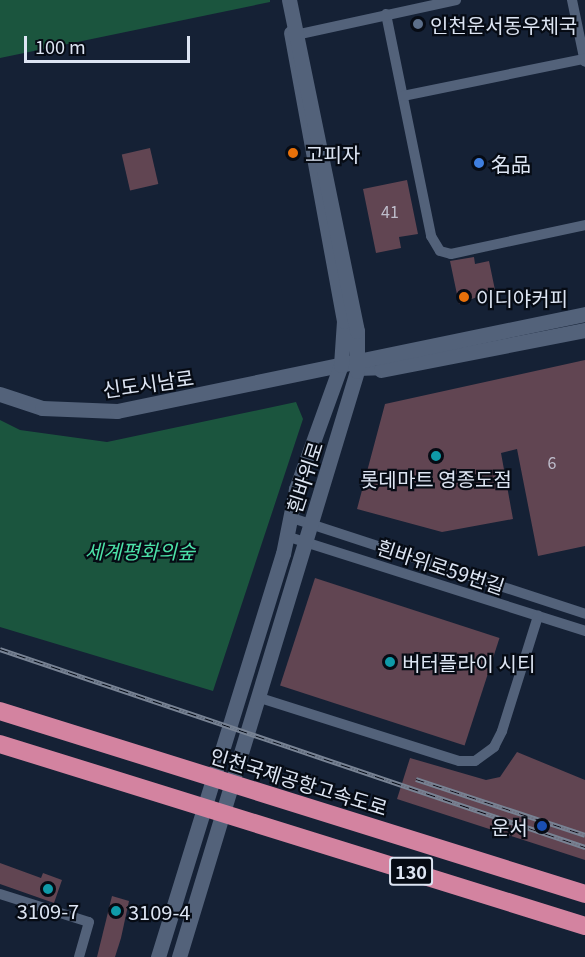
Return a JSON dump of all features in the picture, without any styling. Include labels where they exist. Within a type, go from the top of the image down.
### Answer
[{"type":"highway","name":"인천국제공항고속도로","points":[[0,711],[585,894]]},
{"type":"highway","name":"130","points":[[0,745],[185,800],[585,926]]},
{"type":"street","name":"흰바위로","points":[[158,957],[286,536],[321,410],[340,369],[344,321],[289,0]]},
{"type":"street","points":[[294,32],[456,0]]},
{"type":"street","points":[[403,96],[585,61],[572,0]]},
{"type":"street","points":[[386,14],[431,236],[440,251],[451,254],[585,225]]},
{"type":"street","name":"흰바위로","points":[[179,957],[358,366],[357,331],[294,32]]},
{"type":"street","name":"신도시남로","points":[[0,394],[42,408],[117,411],[358,366],[585,314]]},
{"type":"street","name":"신도시남로","points":[[358,366],[381,370],[585,330]]},
{"type":"street","name":"흰바위로59번길","points":[[290,517],[585,614]]},
{"type":"street","name":"흰바위로59번길","points":[[286,536],[585,631]]},
{"type":"street","points":[[257,697],[459,761],[475,761],[494,747],[502,731],[538,616]]},
{"type":"street","points":[[0,894],[89,921],[78,957]]},
{"type":"green space","points":[[0,0],[270,0],[270,2],[0,58]]},
{"type":"green space","name":"세계평화의숲","points":[[296,402],[303,419],[213,691],[0,627],[0,420],[20,430],[107,442]]},
{"type":"building","points":[[150,148],[158,184],[130,191],[122,155]]},
{"type":"building","points":[[407,180],[418,234],[399,237],[401,248],[376,253],[363,189]]},
{"type":"building","points":[[474,257],[475,264],[489,261],[495,290],[459,304],[450,261]]},
{"type":"building","points":[[585,360],[585,546],[538,556],[517,449],[501,453],[513,519],[442,532],[357,509],[385,404]]},
{"type":"building","name":"버터플라이 시티","points":[[315,578],[500,638],[465,745],[280,685]]},
{"type":"building","points":[[517,752],[585,780],[585,860],[397,799],[410,758],[486,780],[500,777]]},
{"type":"building","points":[[0,863],[41,878],[43,873],[62,880],[54,903],[0,884]]},
{"type":"building","points":[[112,896],[129,901],[121,938],[115,957],[97,957]]},
{"type":"railway","points":[[0,649],[585,847]]},
{"type":"railway","points":[[416,779],[585,835]]},
{"type":"place","name":"인천운서동우체국","points":[[418,24]]},
{"type":"place","name":"고피자","points":[[293,153]]},
{"type":"place","name":"名品","points":[[479,163]]},
{"type":"place","name":"이디야커피","points":[[464,297]]},
{"type":"place","name":"롯데마트 영종도점","points":[[436,456]]},
{"type":"place","name":"버터플라이 시티","points":[[390,662]]},
{"type":"place","name":"운서","points":[[542,826]]},
{"type":"place","name":"3109-7","points":[[48,889]]},
{"type":"place","name":"3109-4","points":[[116,911]]}]
